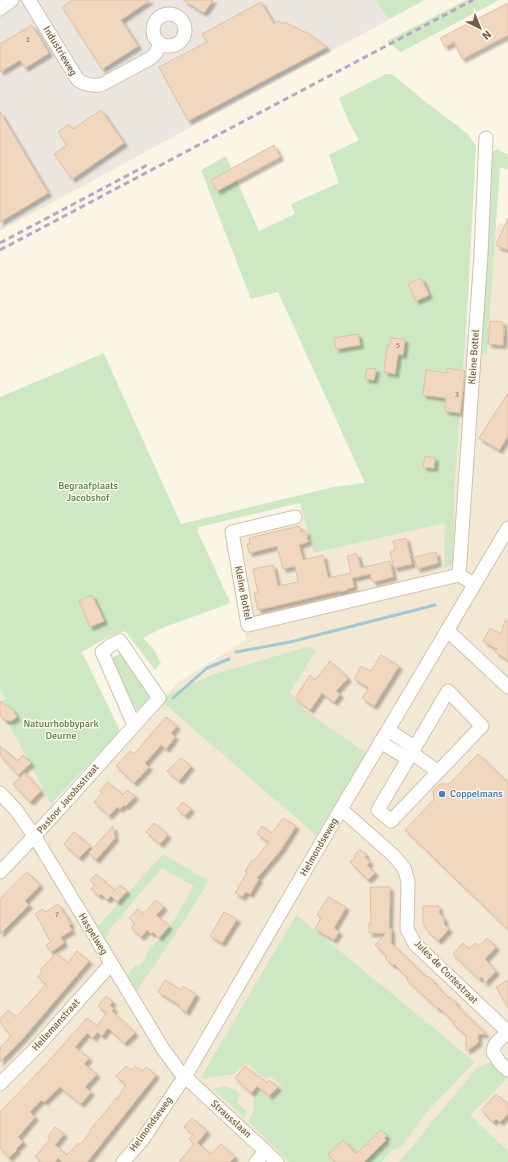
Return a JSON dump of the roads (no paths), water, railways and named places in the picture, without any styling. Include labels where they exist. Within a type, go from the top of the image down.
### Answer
[{"type":"street","points":[[0,8],[12,0]]},
{"type":"street","name":"Industrieweg","points":[[29,0],[78,80],[92,86],[101,85],[151,58],[156,53],[160,44]]},
{"type":"street","name":"Kleine Bottel","points":[[295,517],[232,532],[248,625],[459,575],[481,254],[486,138]]},
{"type":"street","name":"Helmondseweg","points":[[123,1162],[143,1139],[185,1076],[380,742],[508,528]]},
{"type":"street","points":[[459,575],[474,584]]},
{"type":"street","points":[[447,630],[508,687]]},
{"type":"street","name":"Pastoor Jacobsstraat","points":[[0,872],[35,837],[159,698],[120,641],[111,645],[102,652],[134,725]]},
{"type":"street","points":[[448,691],[482,726],[391,821],[378,810],[411,753],[448,691]]},
{"type":"street","points":[[388,730],[411,753],[438,772]]},
{"type":"street","points":[[380,742],[411,753]]},
{"type":"street","name":"Haspelweg","points":[[0,793],[16,810],[35,837],[163,1049],[180,1072],[185,1076]]},
{"type":"street","name":"Jules de Cortestraat","points":[[341,809],[394,856],[404,868],[408,881],[407,929],[415,944],[508,1033],[497,1041],[492,1052],[500,1063],[508,1070]]},
{"type":"street","name":"Hellemanstraat","points":[[0,1084],[37,1047],[111,964]]},
{"type":"street","name":"Strausslaan","points":[[185,1076],[277,1162]]},
{"type":"street","points":[[256,1162],[266,1151]]},
{"type":"waterway","points":[[236,652],[290,642],[435,605]]},
{"type":"waterway","points":[[173,698],[207,668],[229,659]]},
{"type":"railway","points":[[0,250],[473,0]]},
{"type":"railway","points":[[0,243],[149,164]]},
{"type":"place","name":"Coppelmans","points":[[442,794]]},
{"type":"park label","name":"Begraafplaats Jacobshof","points":[[88,492]]},
{"type":"park label","name":"Natuurhobbypark Deurne","points":[[61,730]]}]
